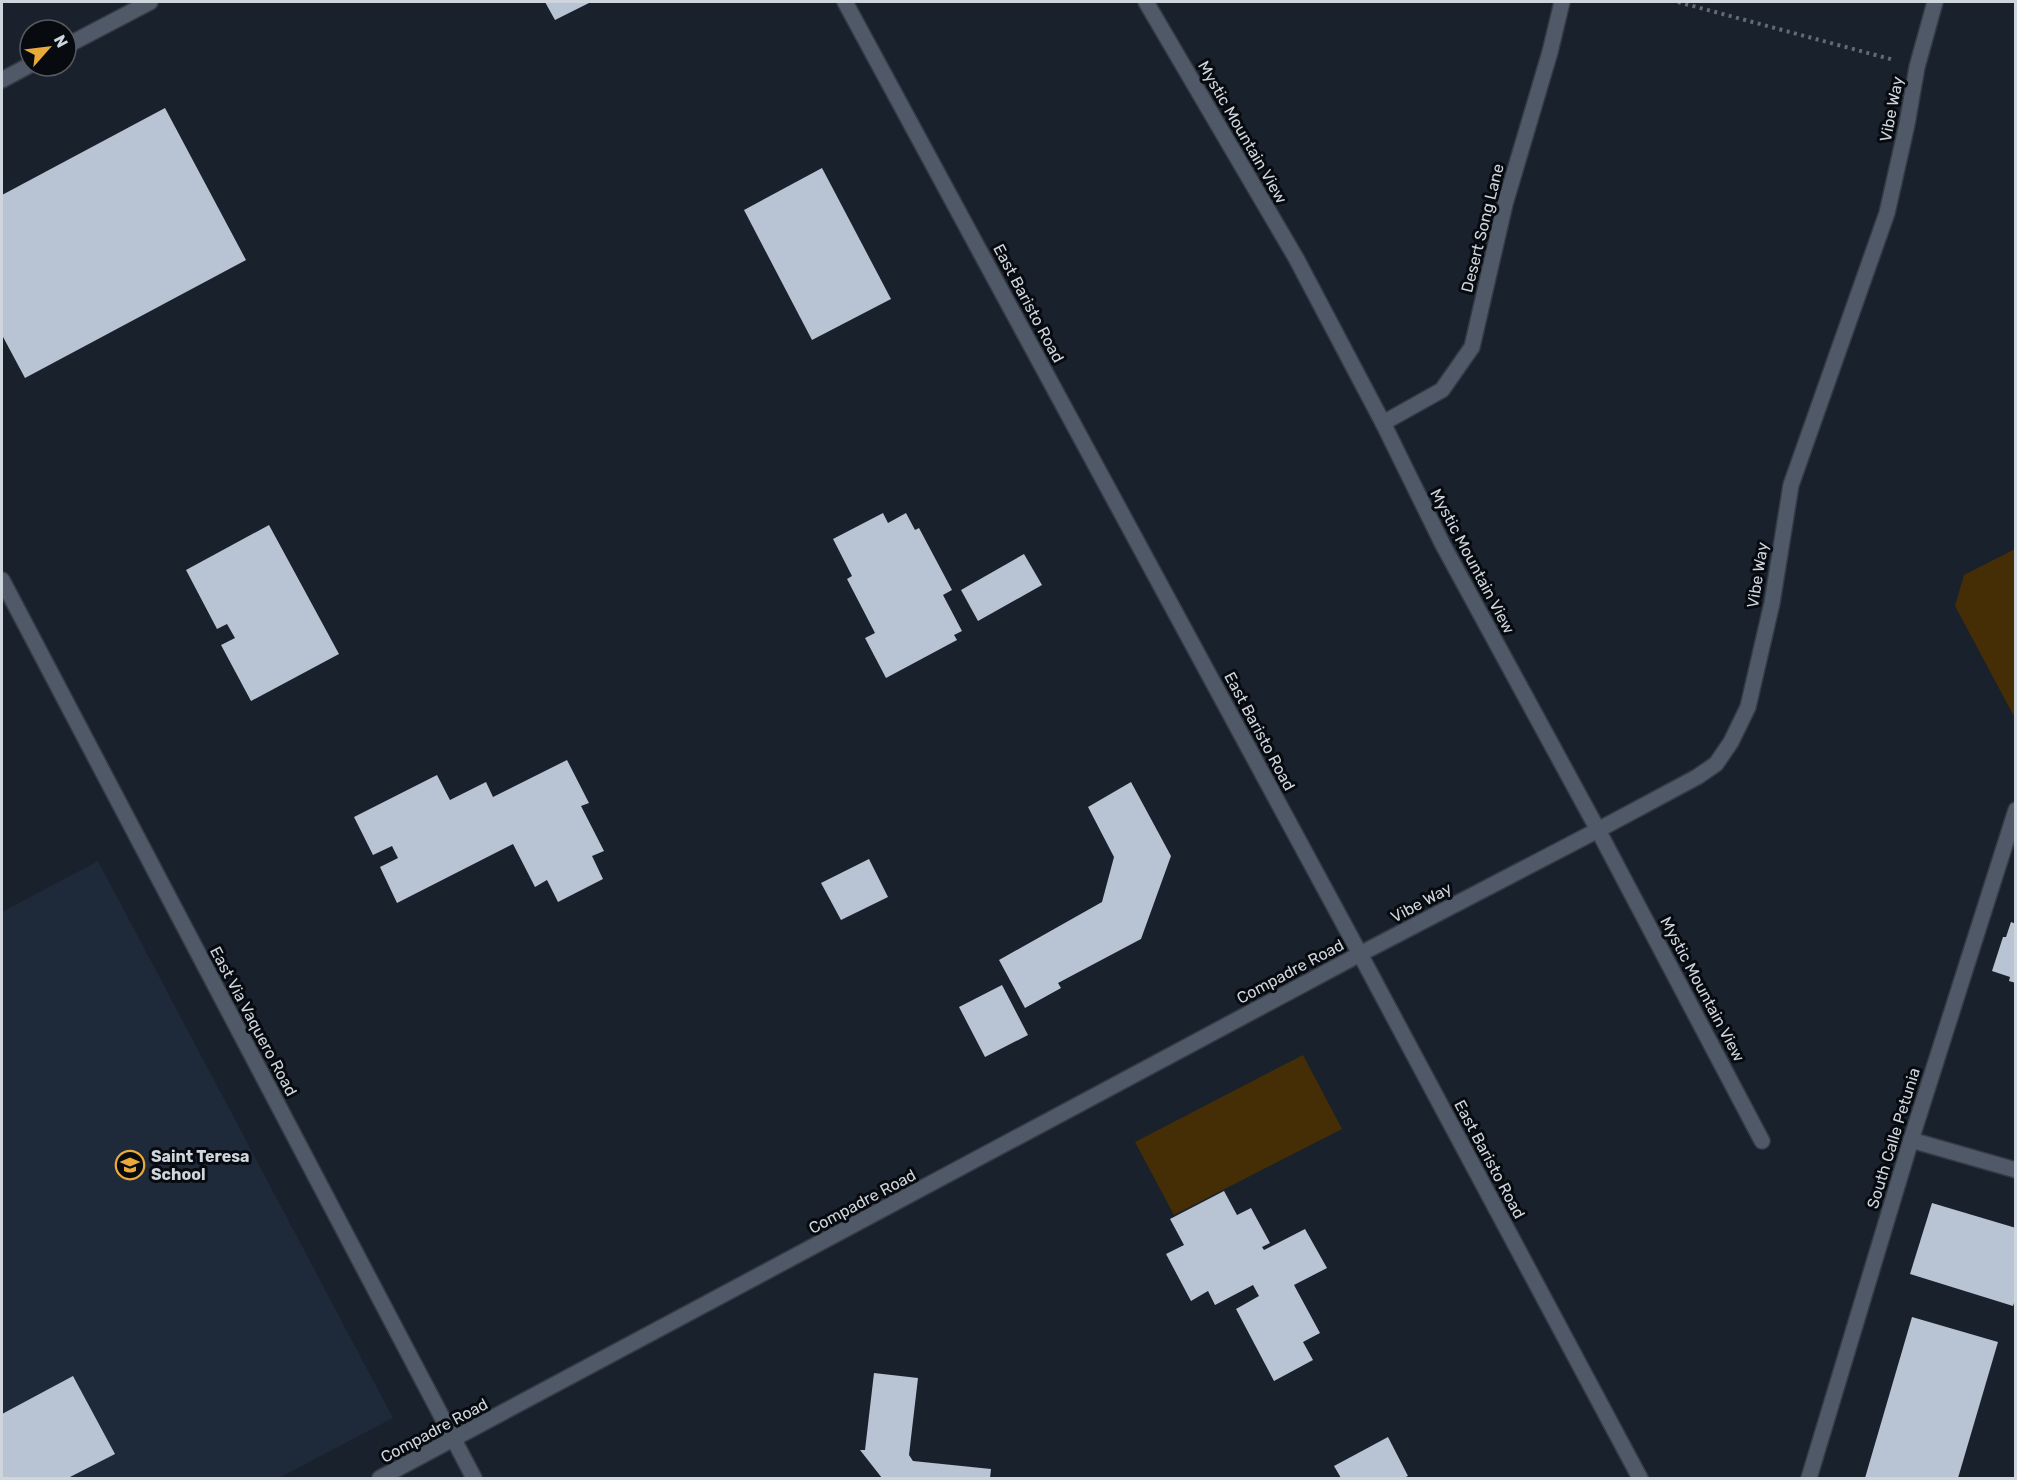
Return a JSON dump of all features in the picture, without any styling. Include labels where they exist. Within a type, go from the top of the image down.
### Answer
[{"type":"street","points":[[78,40],[150,2]]},
{"type":"street","name":"East Baristo Road","points":[[845,2],[1360,954],[1640,1479]]},
{"type":"street","name":"Mystic Mountain View","points":[[1146,2],[1296,258],[1383,423],[1443,545],[1598,830],[1762,1141]]},
{"type":"street","name":"Desert Song Lane","points":[[1383,423],[1442,390],[1472,347],[1505,204],[1550,52],[1562,2]]},
{"type":"street","name":"Vibe Way","points":[[1360,954],[1696,777],[1716,764],[1731,742],[1748,706],[1772,603],[1791,485],[1887,213],[1917,67],[1935,2]]},
{"type":"street","points":[[2,80],[18,71]]},
{"type":"street","name":"East Via Vaquero Road","points":[[2,580],[474,1479]]},
{"type":"street","name":"South Calle Petunia","points":[[1809,1479],[1911,1140],[2016,810]]},
{"type":"street","name":"Compadre Road","points":[[380,1479],[1360,954]]},
{"type":"street","points":[[1911,1140],[2016,1170]]},
{"type":"path","points":[[1678,2],[1917,67]]},
{"type":"shaded area","points":[[2015,549],[2015,718],[1955,606],[1964,575]]},
{"type":"shaded area","name":"Saint Teresa School","points":[[98,861],[393,1418],[279,1478],[2,1478],[2,912]]},
{"type":"shaded area","points":[[1303,1055],[1342,1129],[1174,1215],[1135,1142]]},
{"type":"building","points":[[545,2],[591,2],[555,20]]},
{"type":"building","points":[[165,108],[246,260],[25,378],[2,335],[2,195]]},
{"type":"building","points":[[822,168],[891,299],[812,340],[744,210]]},
{"type":"building","points":[[883,513],[888,523],[906,513],[915,530],[919,528],[952,590],[943,595],[962,631],[954,635],[957,640],[886,678],[865,638],[875,633],[847,579],[852,576],[833,539]]},
{"type":"building","points":[[269,525],[339,654],[251,701],[221,645],[235,638],[227,624],[217,629],[186,570]]},
{"type":"building","points":[[1024,554],[1042,585],[978,621],[961,590]]},
{"type":"building","points":[[567,760],[589,803],[581,806],[604,851],[592,856],[603,879],[558,902],[547,880],[535,887],[513,844],[397,903],[380,867],[398,858],[392,846],[373,855],[354,817],[437,775],[450,800],[486,782],[493,797]]},
{"type":"building","points":[[1131,782],[1171,856],[1141,939],[1058,983],[1061,988],[1025,1008],[999,960],[1102,902],[1114,857],[1088,807]]},
{"type":"building","points":[[869,859],[888,897],[841,920],[821,883]]},
{"type":"building","points":[[2011,922],[2016,924],[2016,983],[2009,981],[2010,977],[1992,971],[2003,937],[2006,937]]},
{"type":"building","points":[[1002,985],[1028,1035],[985,1057],[959,1007]]},
{"type":"building","points":[[1224,1191],[1237,1215],[1251,1208],[1270,1243],[1262,1247],[1264,1250],[1305,1229],[1327,1268],[1294,1285],[1320,1333],[1303,1342],[1313,1360],[1274,1381],[1236,1309],[1259,1296],[1253,1285],[1215,1305],[1208,1291],[1191,1301],[1166,1254],[1184,1245],[1170,1219]]},
{"type":"building","points":[[1932,1203],[2016,1228],[2016,1297],[2013,1306],[1910,1274]]},
{"type":"building","points":[[1912,1317],[1998,1342],[1958,1478],[1865,1478]]},
{"type":"building","points":[[874,1373],[918,1378],[909,1455],[913,1461],[991,1469],[990,1478],[882,1478],[860,1450],[865,1450]]},
{"type":"building","points":[[73,1376],[115,1454],[68,1478],[2,1478],[2,1414]]},
{"type":"building","points":[[1388,1437],[1408,1476],[1403,1478],[1341,1478],[1334,1466]]},
{"type":"place","name":"Saint Teresa School","points":[[130,1165]]}]
